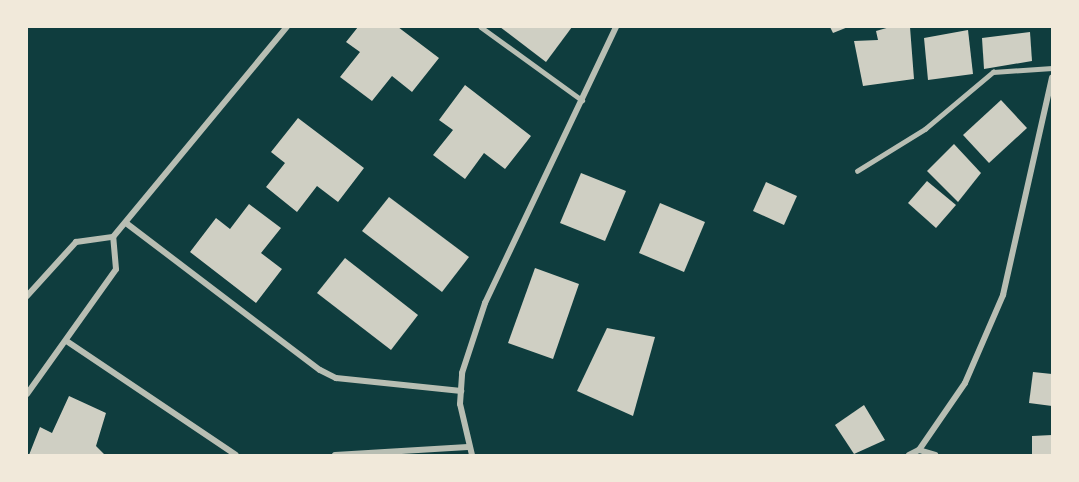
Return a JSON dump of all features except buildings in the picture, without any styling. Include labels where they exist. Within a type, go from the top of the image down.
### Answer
[{"type":"street","points":[[27,296],[76,242],[113,237],[287,27]]},
{"type":"street","points":[[472,455],[468,447],[461,391],[484,303],[616,27]]},
{"type":"street","points":[[909,455],[919,450],[965,383],[1003,295],[1052,77]]},
{"type":"street","points":[[126,223],[320,370],[346,379],[461,391]]},
{"type":"street","points":[[27,394],[68,342],[116,269],[113,237]]},
{"type":"street","points":[[68,342],[236,455]]},
{"type":"street","points":[[335,455],[468,447]]},
{"type":"street","points":[[919,450],[935,455]]},
{"type":"lane","points":[[481,27],[582,100]]},
{"type":"lane","points":[[857,171],[925,129],[993,72],[1052,68]]}]
